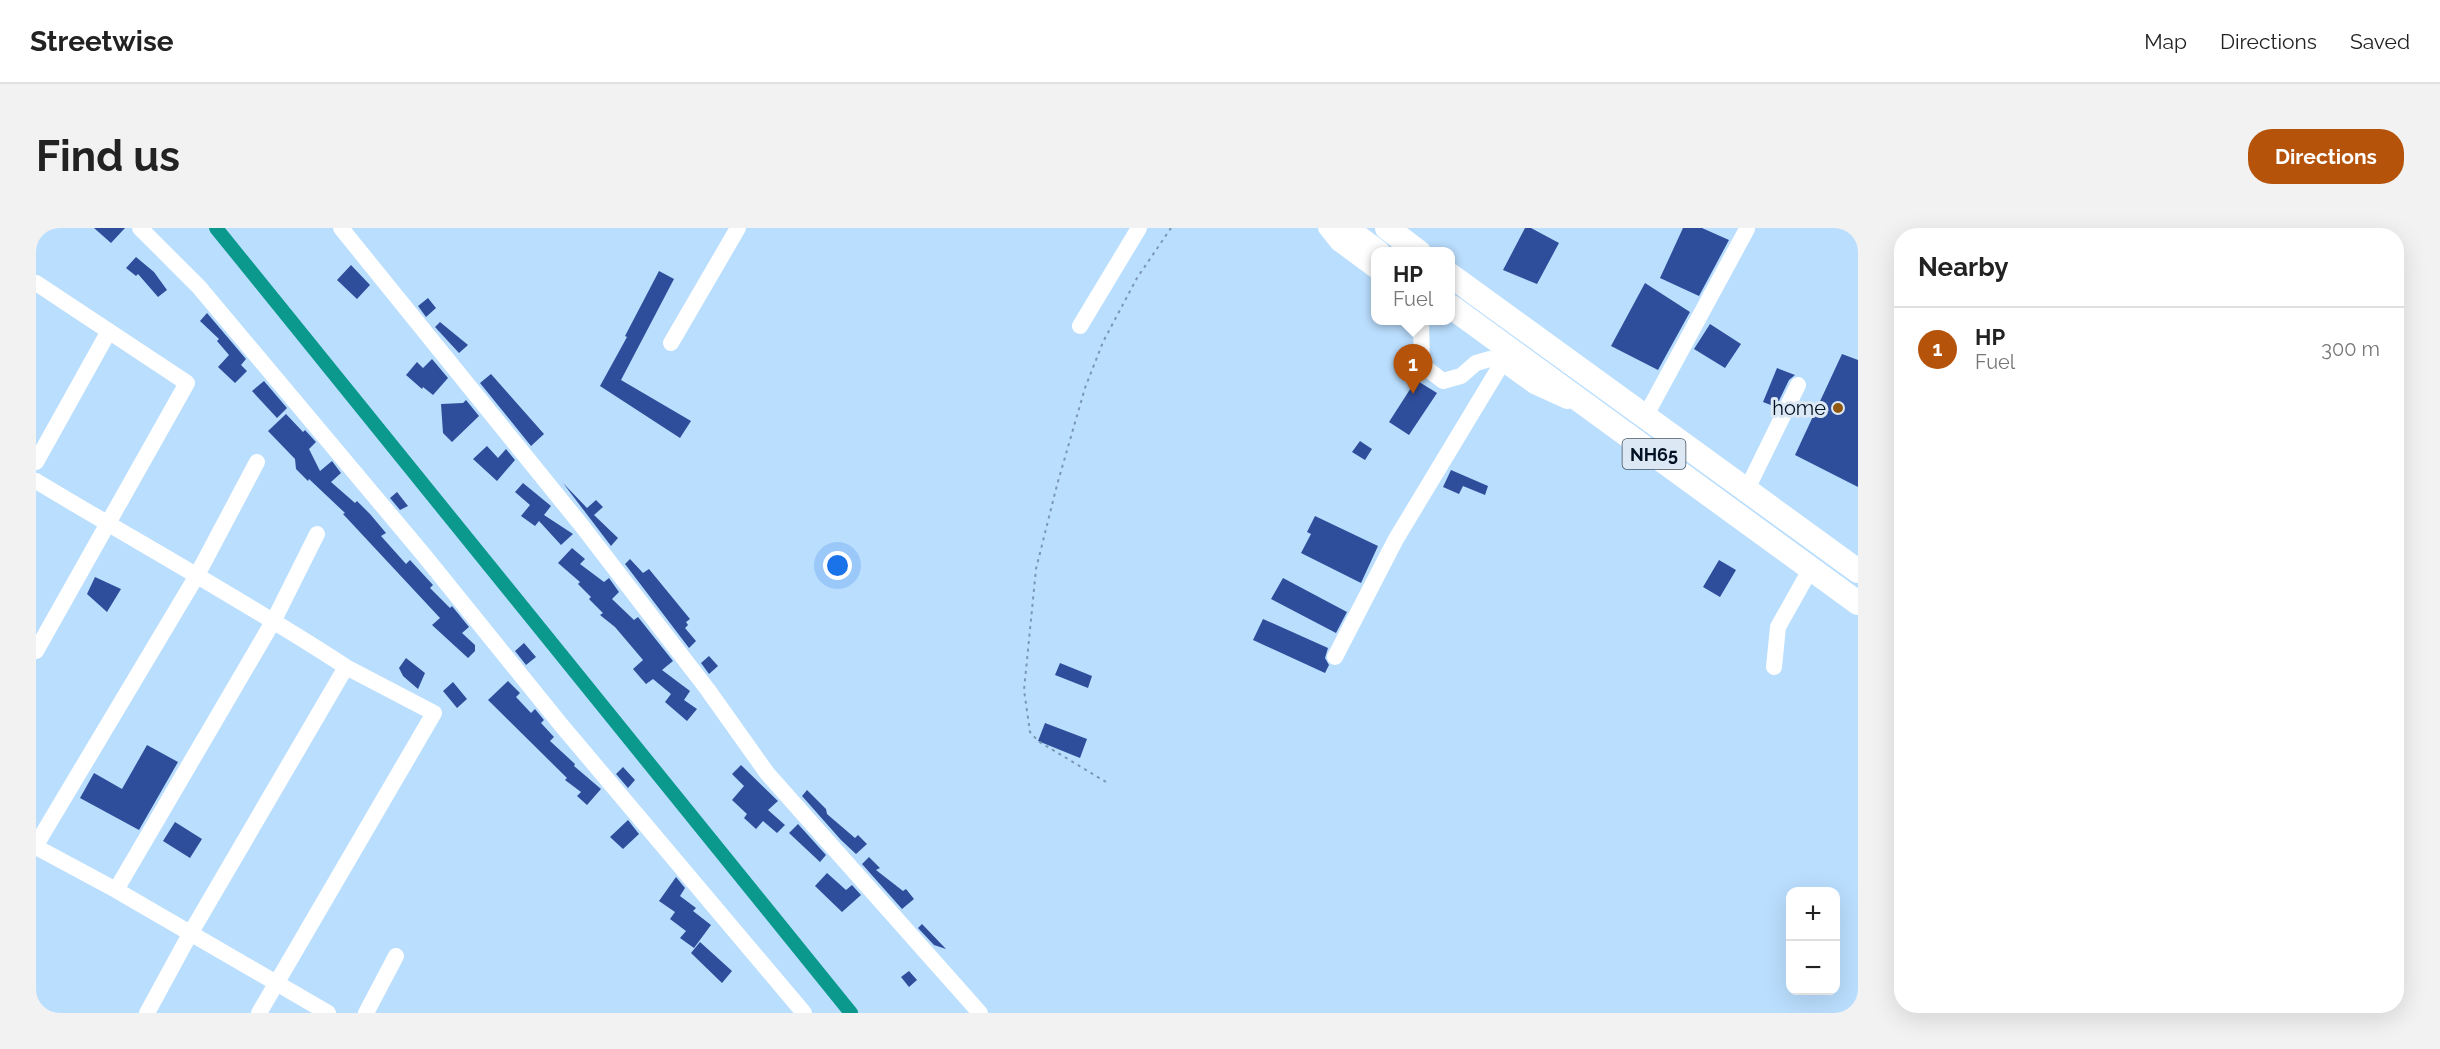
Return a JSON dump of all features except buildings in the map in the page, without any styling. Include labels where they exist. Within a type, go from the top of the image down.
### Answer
[{"type":"highway","points":[[1346,228],[1371,247]]},
{"type":"highway","points":[[1387,228],[1412,247]]},
{"type":"highway","name":"NH65","points":[[1455,279],[1858,571]]},
{"type":"highway","name":"NH65","points":[[1455,310],[1506,356],[1601,416],[1858,603]]},
{"type":"street","points":[[140,228],[200,287],[423,554],[562,726],[804,1013]]},
{"type":"street","points":[[341,228],[582,526],[708,690],[767,773],[980,1013]]},
{"type":"street","points":[[671,343],[738,228]]},
{"type":"street","points":[[1080,326],[1139,228]]},
{"type":"street","points":[[1326,228],[1338,243],[1371,267]]},
{"type":"street","points":[[1645,417],[1747,229]]},
{"type":"street","points":[[36,283],[187,384],[36,651]]},
{"type":"street","points":[[1421,325],[1422,365],[1443,381],[1461,376],[1476,363],[1506,356]]},
{"type":"street","points":[[36,462],[109,331]]},
{"type":"street","points":[[1335,657],[1396,539],[1506,356]]},
{"type":"street","points":[[1747,489],[1798,385]]},
{"type":"street","points":[[257,462],[196,577],[36,846],[328,1013]]},
{"type":"street","points":[[36,481],[196,577],[274,620],[346,667],[435,714],[259,1013]]},
{"type":"street","points":[[116,890],[274,620],[317,534]]},
{"type":"street","points":[[1774,667],[1778,627],[1810,570]]},
{"type":"street","points":[[147,1013],[190,934],[346,667]]},
{"type":"street","points":[[366,1013],[396,956]]},
{"type":"path","points":[[1106,782],[1038,741],[1030,732],[1024,690],[1036,569],[1085,388],[1103,342],[1137,278],[1171,228]]},
{"type":"waterway","points":[[216,228],[851,1013]]},
{"type":"place","name":"HP","points":[[1413,394]]},
{"type":"place","name":"home","points":[[1838,408]]}]
